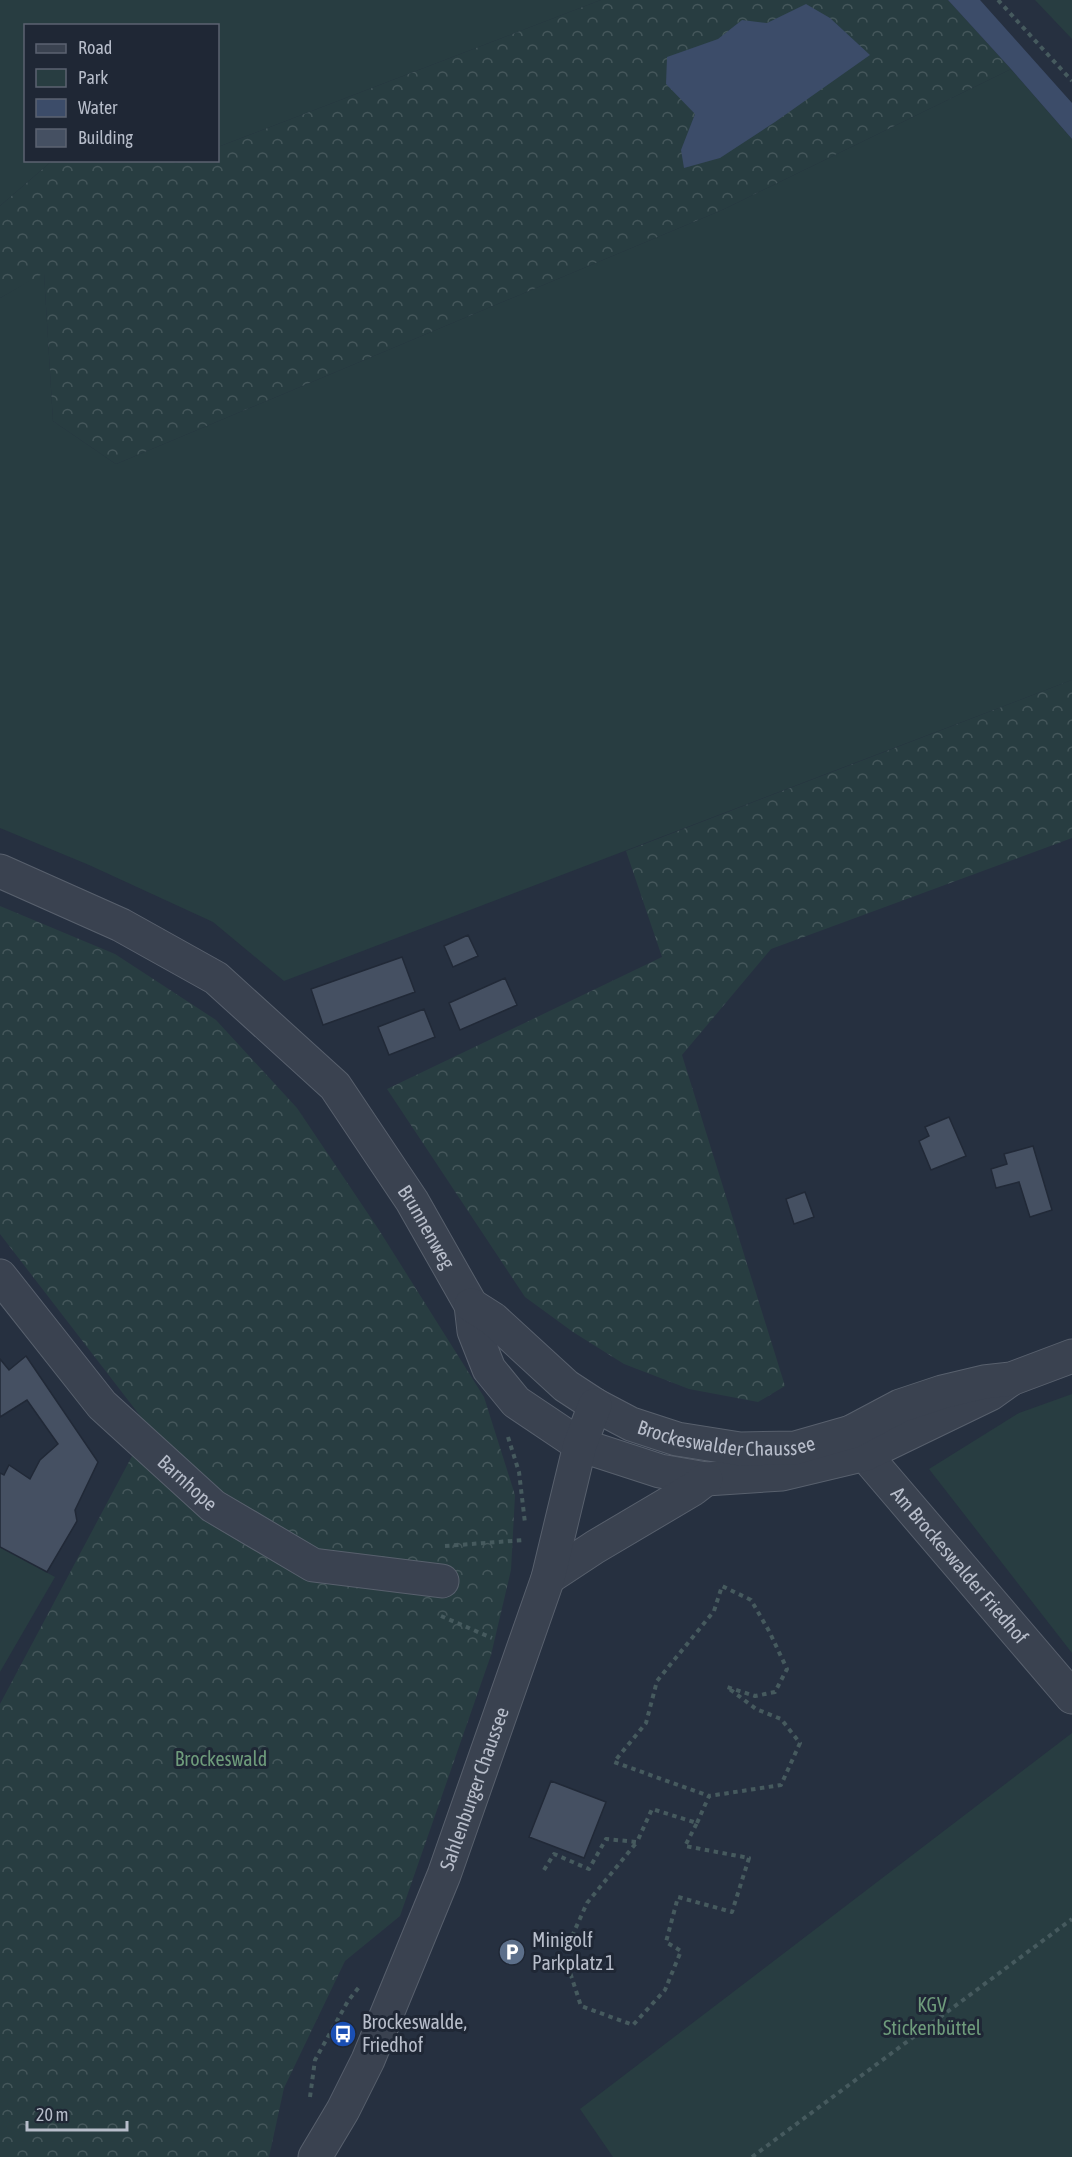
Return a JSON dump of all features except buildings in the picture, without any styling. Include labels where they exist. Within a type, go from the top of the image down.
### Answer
[{"type":"street","name":"Brunnenweg","points":[[0,871],[121,925],[216,978],[335,1086],[412,1201],[471,1305],[474,1331],[489,1369],[516,1402],[580,1445],[660,1471],[706,1479],[782,1474],[858,1443]]},
{"type":"street","name":"Barnhope","points":[[0,1276],[102,1406],[213,1506],[313,1565],[442,1581]]},
{"type":"street","name":"Brockeswalder Chaussee","points":[[471,1305],[493,1319],[566,1386],[595,1405],[631,1424],[677,1439],[740,1449],[858,1443],[900,1406],[984,1382],[1011,1379],[1072,1356]]},
{"type":"street","name":"Sahlenburger Chaussee","points":[[315,2157],[343,2110],[368,2060],[444,1875],[548,1578],[580,1445],[595,1405]]},
{"type":"street","name":"Am Brockeswalder Friedhof","points":[[858,1443],[1072,1697]]},
{"type":"street","points":[[548,1578],[706,1479]]},
{"type":"path","points":[[998,0],[1072,81]]},
{"type":"path","points":[[506,1433],[519,1472],[525,1524],[524,1550]]},
{"type":"path","points":[[722,1586],[751,1600],[787,1669],[775,1692],[754,1696],[727,1686],[756,1709],[782,1719],[800,1743],[781,1785],[709,1796],[614,1762],[646,1723],[657,1681],[714,1611],[722,1586]]},
{"type":"path","points":[[697,1823],[652,1809],[636,1842],[587,1903],[564,1954],[581,2006],[633,2025],[665,1990],[681,1951],[666,1942],[678,1897],[732,1912],[749,1858],[685,1846],[697,1823],[709,1796]]},
{"type":"path","points":[[544,1870],[554,1854],[589,1869],[606,1839],[636,1842]]},
{"type":"path","points":[[752,2157],[1072,1919]]},
{"type":"green space","points":[[0,0],[601,0],[219,147],[219,24],[24,24],[24,162],[51,162],[0,206]]},
{"type":"green space","points":[[601,0],[948,0],[1011,69],[722,210],[116,464],[53,421],[44,273],[0,298],[0,206],[51,162],[219,162],[219,147]]},
{"type":"green space","points":[[1035,0],[1072,0],[1072,39]]},
{"type":"green space","points":[[1011,69],[1072,139],[1072,680],[284,981],[213,922],[89,865],[0,828],[0,298],[44,272],[53,421],[116,464],[722,210]]},
{"type":"green space","points":[[1072,680],[1072,838],[771,949],[682,1055],[785,1386],[758,1402],[689,1389],[624,1364],[573,1332],[525,1297],[387,1089],[662,957],[626,851]]},
{"type":"green space","name":"Brockeswald","points":[[0,906],[115,954],[216,1020],[297,1108],[379,1230],[484,1397],[515,1495],[511,1570],[491,1655],[400,1916],[345,1961],[284,2088],[269,2157],[0,2157],[0,1704],[148,1426],[0,1234]]},
{"type":"green space","points":[[1072,1394],[1072,1653],[929,1469],[1019,1413]]},
{"type":"green space","points":[[0,1547],[55,1577],[0,1672]]},
{"type":"green space","name":"KGV Stickenbüttel","points":[[1072,1733],[1072,2157],[613,2157],[580,2109]]},
{"type":"water","points":[[948,0],[980,0],[1072,103],[1072,139],[1011,69]]},
{"type":"water","points":[[806,4],[830,18],[870,55],[720,158],[684,168],[681,150],[695,114],[666,84],[667,57],[718,39],[742,20],[767,23]]},
{"type":"place","name":"Minigolf Parkplatz 1","points":[[512,1952]]},
{"type":"place","name":"Brockeswalde, Friedhof","points":[[343,2034]]}]
